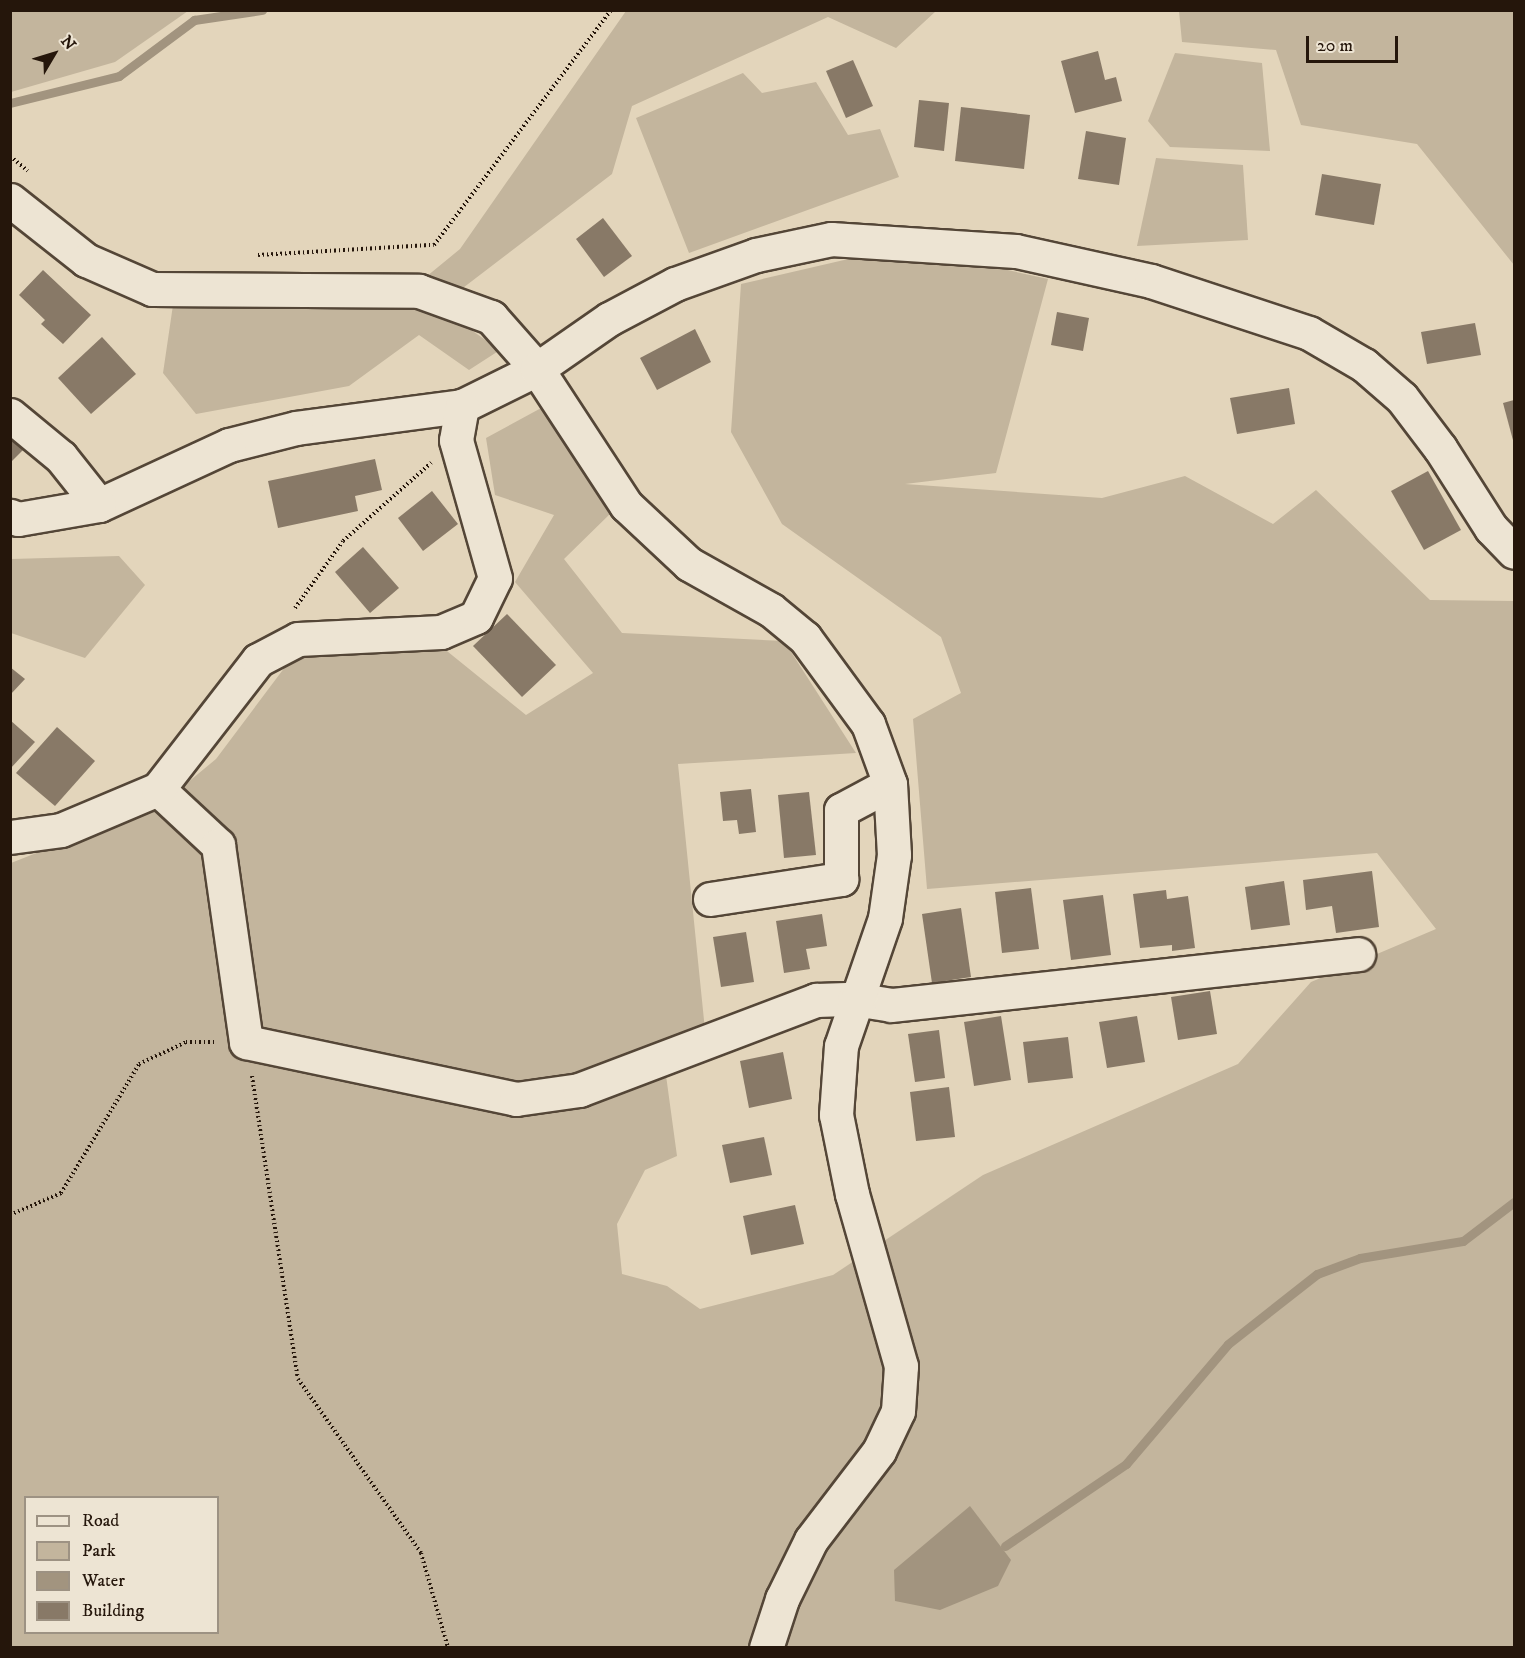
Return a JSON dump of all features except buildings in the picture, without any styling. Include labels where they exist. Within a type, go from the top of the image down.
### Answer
[{"type":"street","points":[[10,200],[86,260],[152,289],[419,291],[491,317],[537,369],[626,505],[689,564],[771,610],[805,638],[868,724],[890,784],[894,855],[885,918],[854,999],[841,1046],[836,1115],[852,1194],[900,1366],[898,1410],[879,1451],[811,1540],[782,1599],[766,1647]]},
{"type":"street","points":[[10,516],[18,519],[99,505],[229,445],[296,428],[462,406],[537,369],[609,319],[675,284],[756,255],[831,239],[1016,251],[1151,281],[1309,333],[1364,365],[1402,398],[1440,448],[1491,528],[1515,552]]},
{"type":"street","points":[[10,837],[61,830],[158,789],[258,660],[298,639],[441,632],[476,617],[495,578],[456,440],[462,406]]},
{"type":"street","points":[[10,415],[61,457],[99,505]]},
{"type":"street","points":[[710,899],[841,879],[841,810],[890,784]]},
{"type":"street","points":[[158,789],[219,844],[246,1042],[516,1099],[579,1090],[816,1000],[854,999],[891,1005],[1358,954]]},
{"type":"path","points":[[250,256],[434,245],[611,10]]},
{"type":"path","points":[[291,614],[343,541],[456,440]]},
{"type":"path","points":[[10,1215],[61,1193],[139,1064],[186,1042],[246,1042],[298,1379],[421,1553],[448,1647]]},
{"type":"green space","points":[[11,10],[188,11],[115,62],[11,92]]},
{"type":"green space","points":[[626,11],[936,11],[896,48],[828,17],[632,106],[612,174],[438,307],[500,350],[469,370],[419,335],[349,386],[196,414],[163,373],[173,305],[393,304],[460,249]]},
{"type":"green space","points":[[1179,11],[1514,11],[1514,265],[1417,144],[1301,125],[1276,50],[1182,42]]},
{"type":"green space","points":[[1175,53],[1262,63],[1270,151],[1170,147],[1148,121]]},
{"type":"green space","points":[[743,73],[762,93],[816,82],[848,135],[880,129],[899,177],[689,253],[636,118]]},
{"type":"green space","points":[[1156,158],[1243,165],[1248,240],[1137,246]]},
{"type":"green space","points":[[857,257],[962,260],[1048,279],[996,473],[905,484],[1102,498],[1185,476],[1273,524],[1316,490],[1430,600],[1514,601],[1514,1647],[11,1648],[11,863],[163,803],[216,759],[291,659],[437,643],[526,715],[593,673],[515,582],[554,515],[495,495],[486,438],[543,407],[614,510],[564,559],[622,633],[784,641],[856,753],[678,764],[705,1030],[665,1068],[677,1156],[645,1170],[617,1224],[622,1274],[667,1286],[700,1309],[833,1275],[983,1175],[1238,1064],[1311,982],[1436,929],[1377,853],[927,889],[913,719],[961,693],[941,637],[782,524],[731,432],[741,284]]},
{"type":"green space","points":[[119,556],[145,585],[85,658],[11,633],[11,559]]},
{"type":"water","points":[[970,1506],[1011,1560],[998,1586],[940,1610],[895,1601],[894,1570]]},
{"type":"waterway","points":[[10,103],[119,76],[194,20],[262,10]]},
{"type":"waterway","points":[[1005,1546],[1126,1464],[1228,1344],[1317,1274],[1360,1258],[1463,1241],[1514,1202]]}]
